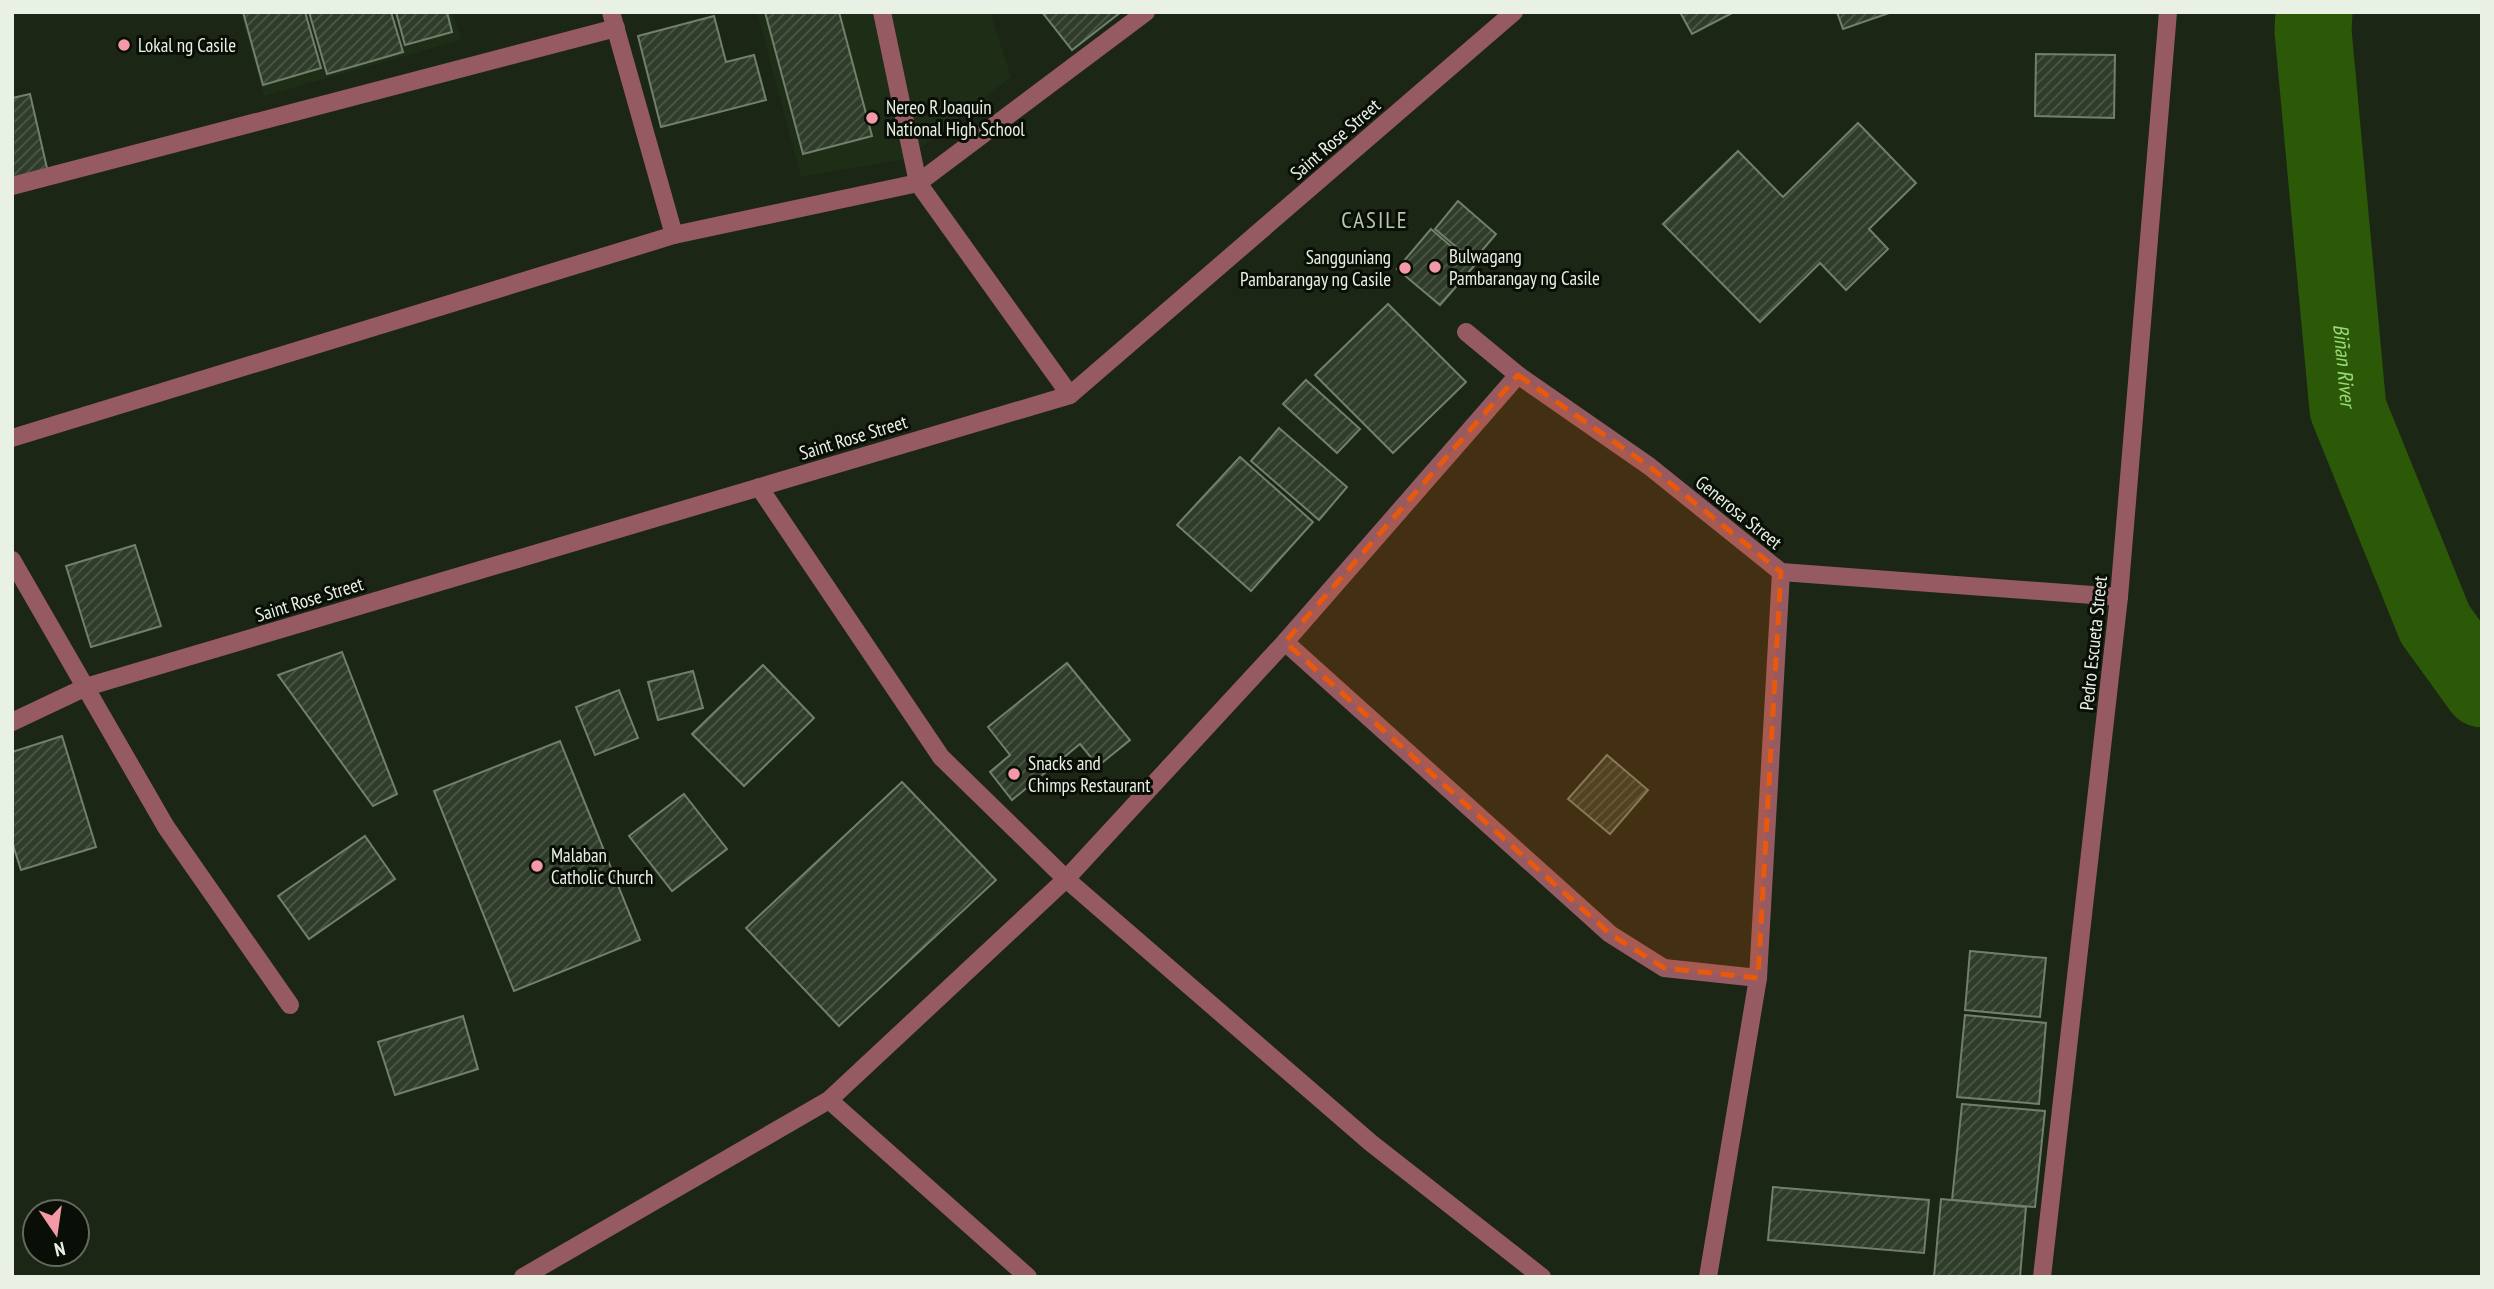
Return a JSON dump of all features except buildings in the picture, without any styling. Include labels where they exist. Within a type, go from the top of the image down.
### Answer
[{"type":"street","points":[[882,12],[918,183],[1070,395]]},
{"type":"street","points":[[12,438],[674,235],[918,183],[1146,12]]},
{"type":"street","name":"Saint Rose Street","points":[[12,722],[86,687],[1070,395],[1514,12]]},
{"type":"street","name":"Pedro Escueta Street","points":[[2042,1277],[2119,597],[2168,12]]},
{"type":"street","points":[[12,186],[613,20],[674,235]]},
{"type":"street","name":"Generosa Street","points":[[1466,332],[1518,375],[1649,466],[1781,572],[2119,597]]},
{"type":"street","points":[[523,1277],[544,1272],[829,1100],[1066,879],[1286,642],[1518,375]]},
{"type":"street","points":[[759,487],[941,757],[1066,879],[1371,1143],[1542,1277]]},
{"type":"street","points":[[12,560],[166,827],[290,1005]]},
{"type":"street","points":[[1708,1277],[1758,978],[1781,572]]},
{"type":"street","points":[[1286,642],[1610,934],[1664,968],[1758,978]]},
{"type":"street","points":[[829,1100],[1028,1277]]},
{"type":"highlighted area","points":[[1518,375],[1649,466],[1781,572],[1758,978],[1664,968],[1610,934],[1285,642]]},
{"type":"shaded area","points":[[240,12],[453,12],[461,40],[264,96]]},
{"type":"shaded area","name":"Nereo R Joaquin National High School","points":[[757,12],[990,12],[1011,77],[906,159],[801,177]]},
{"type":"waterway","name":"Biñan River","points":[[2314,12],[2313,31],[2348,409],[2435,624],[2482,689]]},
{"type":"place","name":"Lokal ng Casile","points":[[124,45]]},
{"type":"place","name":"Nereo R Joaquin National High School","points":[[872,118]]},
{"type":"place","name":"Bulwagang Pambarangay ng Casile","points":[[1435,267]]},
{"type":"place","name":"Sangguniang Pambarangay ng Casile","points":[[1405,268]]},
{"type":"place","name":"Snacks and Chimps Restaurant","points":[[1014,774]]},
{"type":"place","name":"Malaban Catholic Church","points":[[537,866]]},
{"type":"district","name":"CASILE","points":[[1375,220]]}]
